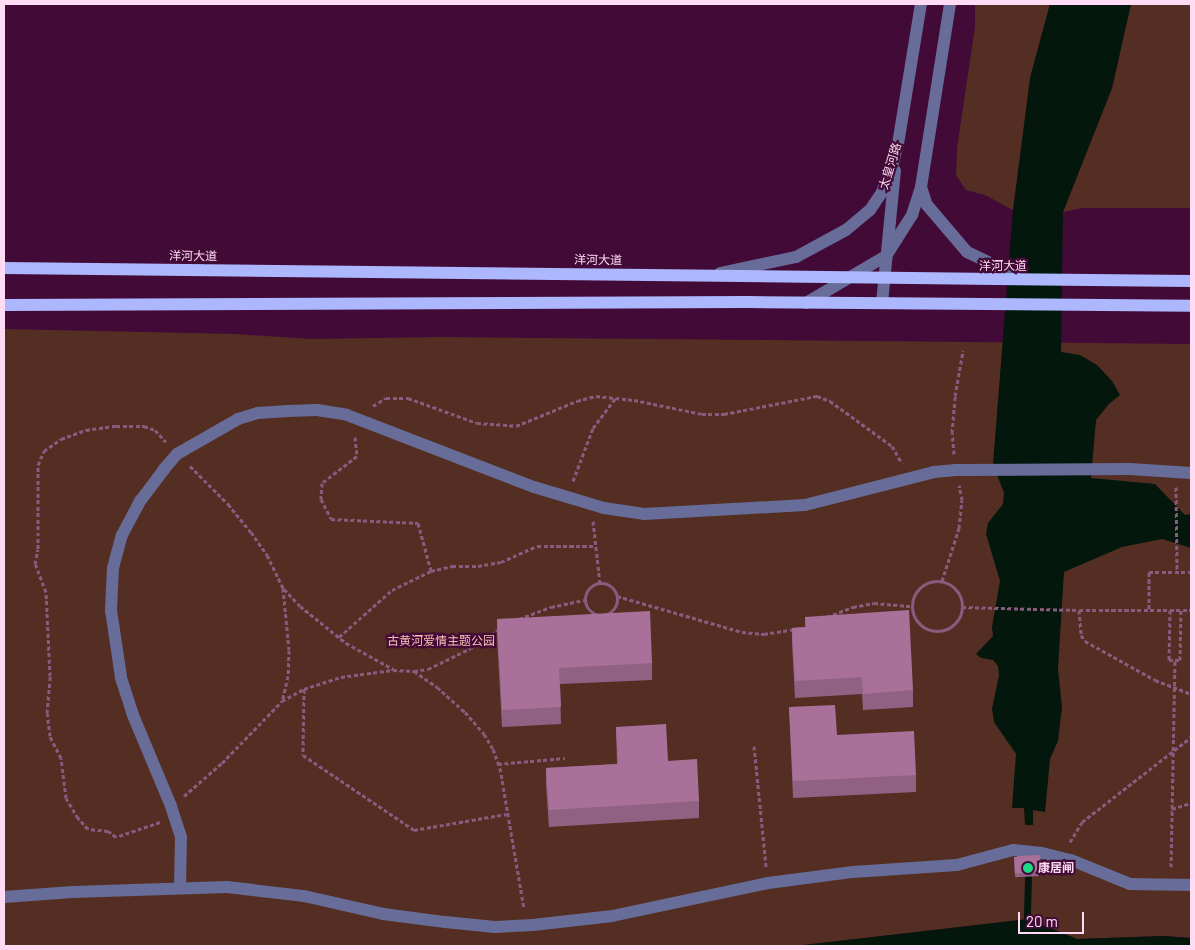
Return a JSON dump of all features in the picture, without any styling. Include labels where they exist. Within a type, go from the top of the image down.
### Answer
[{"type":"main road","name":"洋河大道","points":[[4,268],[1191,281]]},
{"type":"main road","points":[[4,306],[806,303],[1191,306]]},
{"type":"street","name":"太皇河路","points":[[710,275],[796,257],[846,230],[870,210],[882,192],[898,144],[921,4]]},
{"type":"street","points":[[806,303],[886,256],[912,215],[921,187],[950,4]]},
{"type":"street","points":[[882,303],[898,144]]},
{"type":"street","points":[[921,187],[927,205],[967,252],[1026,280]]},
{"type":"street","points":[[180,888],[181,837],[127,696],[113,636],[110,610],[113,568],[122,535],[141,500],[177,454],[238,419],[258,414],[317,410],[347,415],[570,498],[644,514],[805,505],[934,472],[978,468],[1130,469],[1191,473]]},
{"type":"street","points":[[4,897],[227,887],[304,896],[384,914],[495,927],[527,926],[612,916],[768,883],[853,872],[957,865],[1013,850],[1061,858],[1130,884],[1191,885]]},
{"type":"path","points":[[360,420],[370,408],[386,398],[408,398],[477,423],[516,426],[586,398],[596,396],[617,398],[702,414],[724,414],[817,396],[830,401],[892,446],[912,478]]},
{"type":"path","points":[[570,498],[576,470],[593,428],[617,398]]},
{"type":"path","points":[[347,415],[357,443],[357,456],[322,483],[321,499],[331,519],[418,523],[431,571]]},
{"type":"path","points":[[393,670],[339,637],[300,606],[283,588],[267,555],[251,532],[211,485],[177,454],[155,430],[134,425],[86,430],[62,439],[44,451],[38,465],[38,549],[35,564],[46,592],[50,676],[47,713],[50,736],[61,758],[66,798],[78,818],[88,829],[108,831],[116,837],[173,812],[282,701],[304,689],[341,676],[393,670],[414,671],[428,669],[447,661],[507,626]]},
{"type":"path","points":[[1176,503],[1177,572]]},
{"type":"path","points":[[591,504],[600,583]]},
{"type":"path","points":[[339,637],[392,590],[431,571],[452,566],[478,566],[500,562],[537,546],[595,546]]},
{"type":"path","points":[[1149,610],[1149,572],[1191,572]]},
{"type":"path","points":[[942,581],[956,589],[960,596],[962,607],[959,619],[954,625],[939,632],[931,631],[917,622],[911,606],[913,597],[924,584],[942,581]]},
{"type":"path","points":[[600,583],[612,586],[617,596],[616,606],[603,615],[593,613],[585,600],[588,590],[600,583]]},
{"type":"path","points":[[282,701],[288,676],[290,650],[283,588]]},
{"type":"path","points":[[617,596],[742,632],[764,634],[803,628]]},
{"type":"path","points":[[515,621],[551,607],[585,600]]},
{"type":"path","points":[[820,620],[854,606],[874,603],[911,606]]},
{"type":"path","points":[[962,607],[990,609],[1191,610]]},
{"type":"path","points":[[1079,610],[1081,635],[1085,641],[1155,680],[1174,685],[1191,694]]},
{"type":"path","points":[[1170,610],[1169,660],[1180,660],[1182,610]]},
{"type":"path","points":[[1171,886],[1175,660]]},
{"type":"path","points":[[414,671],[465,712],[484,734],[498,764],[527,926]]},
{"type":"path","points":[[304,689],[303,755],[414,830],[508,814]]},
{"type":"path","points":[[1061,858],[1082,822],[1191,737]]},
{"type":"path","points":[[754,746],[768,883]]},
{"type":"path","points":[[498,764],[566,758]]},
{"type":"path","points":[[1172,809],[1191,803]]},
{"type":"green space","points":[[975,4],[1050,4],[1033,67],[1013,210],[985,195],[966,190],[956,175],[957,148],[975,27]]},
{"type":"green space","points":[[1131,4],[1191,4],[1191,208],[1082,208],[1063,212],[1112,88]]},
{"type":"green space","name":"古黄河爱情主题公园","points":[[4,329],[235,334],[311,339],[440,337],[1191,344],[1191,938],[1163,936],[1077,939],[1028,919],[795,946],[4,946]]},
{"type":"shaded area","points":[[1050,4],[1131,4],[1112,88],[1063,212],[1061,352],[1080,355],[1097,365],[1112,381],[1120,395],[1109,404],[1096,420],[1091,478],[1155,484],[1185,515],[1191,514],[1191,548],[1162,539],[1122,547],[1064,572],[1058,669],[1062,707],[1058,741],[1050,759],[1045,812],[1033,810],[1033,825],[1025,825],[1024,808],[1012,808],[1016,754],[994,722],[992,709],[999,675],[998,666],[993,660],[981,658],[976,654],[993,636],[992,627],[1000,581],[986,534],[988,523],[1003,504],[1004,493],[993,464],[1013,210],[1030,78]]},
{"type":"shaded area","points":[[1028,919],[1077,939],[1163,936],[1191,938],[1191,946],[795,946]]},
{"type":"building","points":[[909,610],[913,690],[863,694],[862,677],[795,681],[792,628],[806,627],[805,617]]},
{"type":"building","points":[[650,611],[652,663],[559,668],[561,707],[502,710],[497,619]]},
{"type":"building","points":[[835,705],[837,735],[914,731],[916,775],[793,781],[789,707]]},
{"type":"building","points":[[666,724],[668,761],[697,759],[699,801],[549,810],[546,768],[618,764],[616,727]]},
{"type":"building","name":"康居闸","points":[[1040,855],[1041,872],[1015,873],[1014,856]]},
{"type":"waterway","points":[[1026,946],[1028,877]]},
{"type":"place","name":"康居闸","points":[[1028,868]]}]
